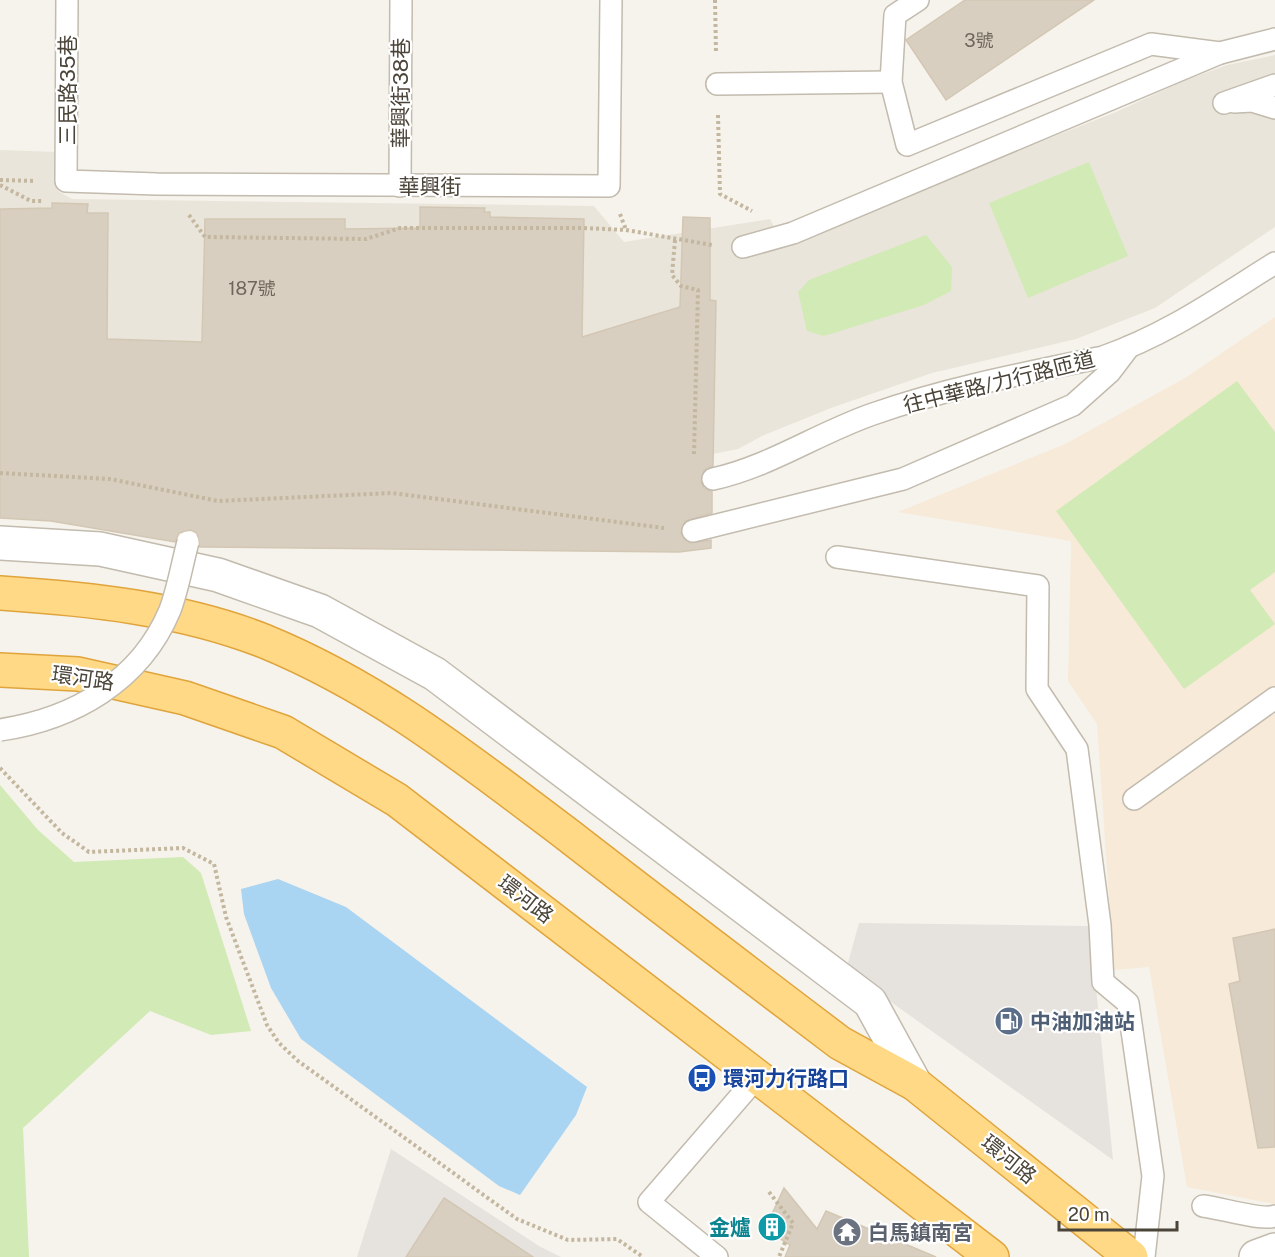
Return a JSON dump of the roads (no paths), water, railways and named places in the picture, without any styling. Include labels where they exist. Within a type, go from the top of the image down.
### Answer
[{"type":"highway","name":"環河路","points":[[0,594],[54,597],[157,609],[262,641],[357,685],[431,732],[840,1043],[915,1084],[1131,1257]]},
{"type":"highway","name":"環河路","points":[[0,670],[89,676],[185,698],[284,732],[397,800],[992,1257]]},
{"type":"street","name":"環河路","points":[[0,543],[100,549],[218,575],[320,612],[435,674],[870,1002],[915,1084]]},
{"type":"street","points":[[1256,1257],[1275,1250]]},
{"type":"lane","name":"三民路35巷","points":[[66,181],[67,0]]},
{"type":"lane","name":"華興街38巷","points":[[400,186],[401,0]]},
{"type":"lane","name":"華興街","points":[[66,181],[157,184],[609,186],[610,0]]},
{"type":"lane","points":[[918,0],[895,15],[891,82],[907,145],[1151,44],[1220,53]]},
{"type":"lane","points":[[743,247],[793,233],[1220,53],[1275,39]]},
{"type":"lane","points":[[717,84],[891,82]]},
{"type":"lane","points":[[1275,85],[1224,103],[1252,101],[1275,108]]},
{"type":"lane","name":"往中華路/力行路匝道","points":[[712,479],[744,471],[829,431],[920,398],[1102,357],[1129,347],[1174,327],[1275,263]]},
{"type":"lane","points":[[693,531],[903,479],[1073,405],[1110,372],[1129,347]]},
{"type":"lane","points":[[0,729],[29,725],[66,714],[97,696],[127,672],[150,644],[170,610],[188,542]]},
{"type":"lane","points":[[837,557],[1038,586],[1037,688],[1077,749],[1100,925],[1103,982],[1128,1004],[1153,1176],[1144,1257]]},
{"type":"lane","points":[[1134,799],[1275,698]]},
{"type":"lane","points":[[717,1257],[649,1202],[757,1077]]},
{"type":"lane","points":[[1203,1206],[1227,1208],[1252,1216],[1275,1216]]},
{"type":"water","points":[[278,879],[346,907],[587,1087],[576,1115],[520,1195],[499,1186],[301,1039],[271,988],[244,914],[241,889]]},
{"type":"place","name":"中油加油站","points":[[1009,1021]]},
{"type":"place","name":"環河力行路口","points":[[702,1078]]},
{"type":"place","name":"金爐","points":[[772,1227]]},
{"type":"place","name":"白馬鎮南宮","points":[[847,1232]]}]
